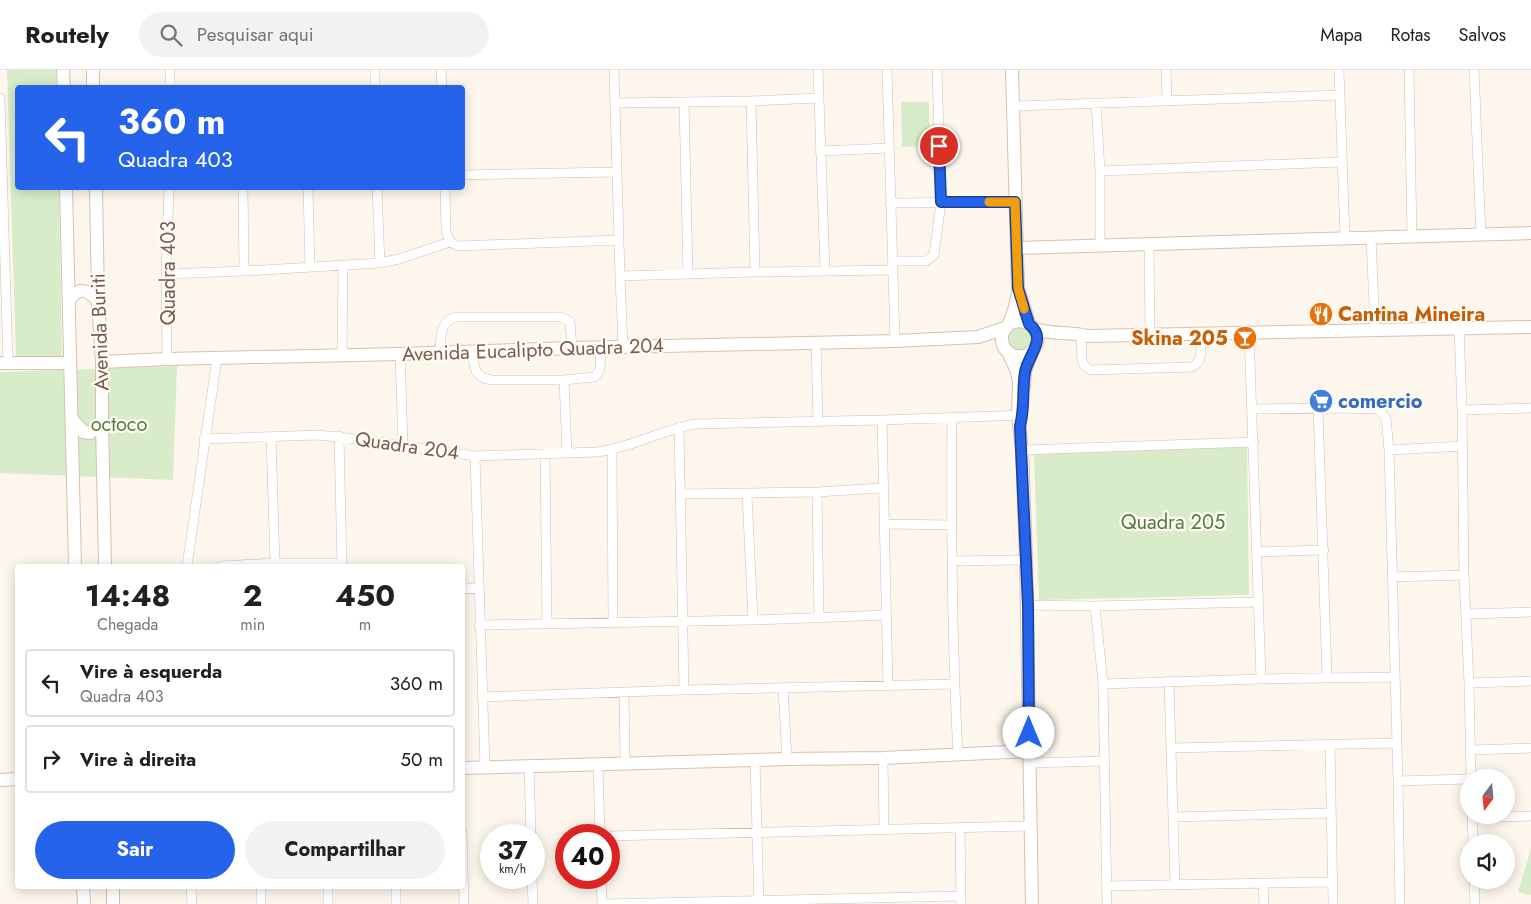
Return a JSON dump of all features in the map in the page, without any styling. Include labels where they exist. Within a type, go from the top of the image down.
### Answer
[{"type":"street","points":[[63,70],[64,85]]},
{"type":"street","points":[[93,70],[93,85]]},
{"type":"street","points":[[170,70],[170,85]]},
{"type":"street","points":[[375,70],[375,85]]},
{"type":"street","points":[[441,70],[442,85]]},
{"type":"street","points":[[614,70],[623,347]]},
{"type":"street","points":[[818,70],[825,271]]},
{"type":"street","points":[[887,70],[895,341]]},
{"type":"street","points":[[620,276],[825,271],[926,261],[934,255],[941,202],[937,70]]},
{"type":"street","points":[[1012,70],[1018,288],[1015,306],[1001,338],[1018,376],[1021,419],[1028,606],[1032,904]]},
{"type":"street","points":[[1166,70],[1167,100]]},
{"type":"street","points":[[1339,70],[1345,238]]},
{"type":"street","points":[[1409,70],[1412,237]]},
{"type":"street","points":[[1474,70],[1481,235]]},
{"type":"street","points":[[1013,106],[1340,95]]},
{"type":"street","points":[[0,98],[4,363],[69,363]]},
{"type":"street","points":[[615,103],[819,98]]},
{"type":"street","points":[[751,101],[755,272]]},
{"type":"street","points":[[684,102],[688,274]]},
{"type":"street","points":[[1096,102],[1100,171],[1100,245]]},
{"type":"street","points":[[820,151],[889,148]]},
{"type":"street","points":[[1100,171],[1341,162]]},
{"type":"street","points":[[465,175],[617,172]]},
{"type":"street","name":"Avenida Buriti","points":[[66,190],[75,564]]},
{"type":"street","name":"Avenida Buriti","points":[[96,190],[106,564]]},
{"type":"street","name":"Quadra 403","points":[[168,358],[166,274],[169,190]]},
{"type":"street","points":[[243,190],[244,271]]},
{"type":"street","points":[[308,190],[310,267]]},
{"type":"street","points":[[377,190],[380,263]]},
{"type":"street","points":[[445,190],[446,231],[450,242],[458,246],[619,240]]},
{"type":"street","points":[[890,203],[1015,202]]},
{"type":"street","points":[[1017,248],[1531,233]]},
{"type":"street","points":[[1371,238],[1375,329]]},
{"type":"street","points":[[166,274],[380,263],[399,259],[450,242]]},
{"type":"street","points":[[1149,244],[1150,335]]},
{"type":"street","points":[[342,355],[343,266]]},
{"type":"street","points":[[1018,288],[1038,337],[1025,372],[1021,419]]},
{"type":"street","points":[[69,301],[74,294],[85,291],[92,294],[98,301]]},
{"type":"street","points":[[440,353],[443,326],[450,318],[456,317],[561,317],[570,322],[572,348]]},
{"type":"street","points":[[964,338],[985,336],[1018,321],[1056,334],[1083,336],[1531,327]]},
{"type":"street","points":[[1459,327],[1470,769]]},
{"type":"street","points":[[1249,332],[1261,679]]},
{"type":"street","points":[[1083,336],[1082,361],[1090,370],[1192,367],[1198,364],[1201,358],[1200,334]]},
{"type":"street","points":[[964,338],[984,341],[1021,357],[1057,339],[1083,336]]},
{"type":"street","name":"Avenida Eucalipto Quadra 204","points":[[102,362],[168,358],[440,353],[964,338]]},
{"type":"street","points":[[816,342],[818,422]]},
{"type":"street","points":[[472,352],[476,371],[483,378],[491,380],[564,380],[594,378],[600,368],[601,348]]},
{"type":"street","points":[[400,354],[403,445]]},
{"type":"street","points":[[186,564],[217,358]]},
{"type":"street","points":[[564,380],[567,453]]},
{"type":"street","points":[[1318,408],[1327,676]]},
{"type":"street","points":[[1462,410],[1531,408]]},
{"type":"street","points":[[1253,409],[1378,409],[1386,418],[1389,450],[1400,904]]},
{"type":"street","points":[[952,418],[954,684],[958,755]]},
{"type":"street","name":"Quadra 204","points":[[204,439],[339,436],[475,456],[612,451],[679,427],[695,424],[952,418],[1021,419]]},
{"type":"street","points":[[72,419],[83,432],[90,433],[102,422]]},
{"type":"street","points":[[882,420],[882,488],[888,686]]},
{"type":"street","points":[[679,427],[684,690]]},
{"type":"street","name":"Quadra 204","points":[[339,436],[342,564]]},
{"type":"street","points":[[271,438],[276,563]]},
{"type":"street","points":[[1022,450],[1254,442]]},
{"type":"street","points":[[1389,450],[1463,446]]},
{"type":"street","points":[[612,451],[613,623]]},
{"type":"street","points":[[545,454],[547,624]]},
{"type":"street","points":[[475,456],[485,767]]},
{"type":"street","points":[[681,494],[816,492],[882,488]]},
{"type":"street","points":[[816,492],[819,617]]},
{"type":"street","points":[[747,494],[753,620]]},
{"type":"street","points":[[884,524],[952,525]]},
{"type":"street","points":[[1257,552],[1324,550]]},
{"type":"street","points":[[953,561],[1026,560]]},
{"type":"street","points":[[258,564],[309,564]]},
{"type":"street","points":[[1392,577],[1464,575]]},
{"type":"street","points":[[465,589],[479,588]]},
{"type":"street","points":[[1028,606],[1258,602]]},
{"type":"street","points":[[1095,606],[1103,684],[1107,904]]},
{"type":"street","points":[[1466,614],[1531,612]]},
{"type":"street","points":[[479,625],[683,622],[886,615]]},
{"type":"street","points":[[1103,684],[1327,676],[1395,677]]},
{"type":"street","points":[[1169,681],[1175,885]]},
{"type":"street","points":[[1469,683],[1531,681]]},
{"type":"street","points":[[482,697],[954,684]]},
{"type":"street","points":[[783,688],[787,759]]},
{"type":"street","points":[[624,693],[625,763]]},
{"type":"street","points":[[1171,748],[1396,743]]},
{"type":"street","points":[[1330,745],[1333,904]]},
{"type":"street","points":[[1471,750],[1531,748]]},
{"type":"street","points":[[465,768],[958,755],[1104,761]]},
{"type":"street","points":[[883,758],[884,829]]},
{"type":"street","points":[[755,760],[759,902]]},
{"type":"street","points":[[598,764],[600,824]]},
{"type":"street","points":[[529,766],[531,824]]},
{"type":"street","points":[[1398,781],[1460,778]]},
{"type":"street","points":[[0,780],[15,780]]},
{"type":"street","points":[[1174,817],[1331,813]]},
{"type":"street","points":[[1515,816],[1531,816]]},
{"type":"street","points":[[620,836],[1031,826]]},
{"type":"street","points":[[601,889],[602,904],[961,900],[960,827]]},
{"type":"street","points":[[1107,886],[1332,882]]},
{"type":"street","points":[[1263,883],[1264,904]]},
{"type":"street","points":[[83,889],[84,904]]},
{"type":"street","points":[[113,889],[113,904]]},
{"type":"street","points":[[191,889],[192,904]]},
{"type":"street","points":[[261,889],[261,904]]},
{"type":"street","points":[[328,889],[328,904]]},
{"type":"street","points":[[396,889],[396,904]]},
{"type":"street","points":[[464,889],[464,904]]},
{"type":"street","points":[[532,889],[533,904]]},
{"type":"street","points":[[1474,889],[1475,904]]},
{"type":"green space","points":[[7,70],[56,70],[56,85],[15,85],[15,190],[59,190],[62,357],[16,357]]},
{"type":"green space","points":[[901,102],[929,102],[930,146],[902,147]]},
{"type":"green space","points":[[1022,324],[1034,337],[1034,341],[1023,353],[1007,347],[1006,332]]},
{"type":"green space","name":"octoco","points":[[177,366],[173,480],[0,473],[0,372]]},
{"type":"green space","name":"Quadra 205","points":[[1247,442],[1249,595],[1039,600],[1034,455]]},
{"type":"green space","points":[[1531,849],[1531,895],[1518,892]]},
{"type":"slow traffic","points":[[989,202],[1015,202],[1018,288],[1024,309]]},
{"type":"place","name":"Cantina Mineira","points":[[1321,314]]},
{"type":"place","name":"Skina 205","points":[[1245,338]]},
{"type":"place","name":"comercio","points":[[1321,401]]},
{"type":"route","points":[[939,146],[941,202],[1015,202],[1018,288],[1029,324],[1036,331],[1038,337],[1025,372],[1023,414],[1020,426],[1028,606],[1029,733]]}]
